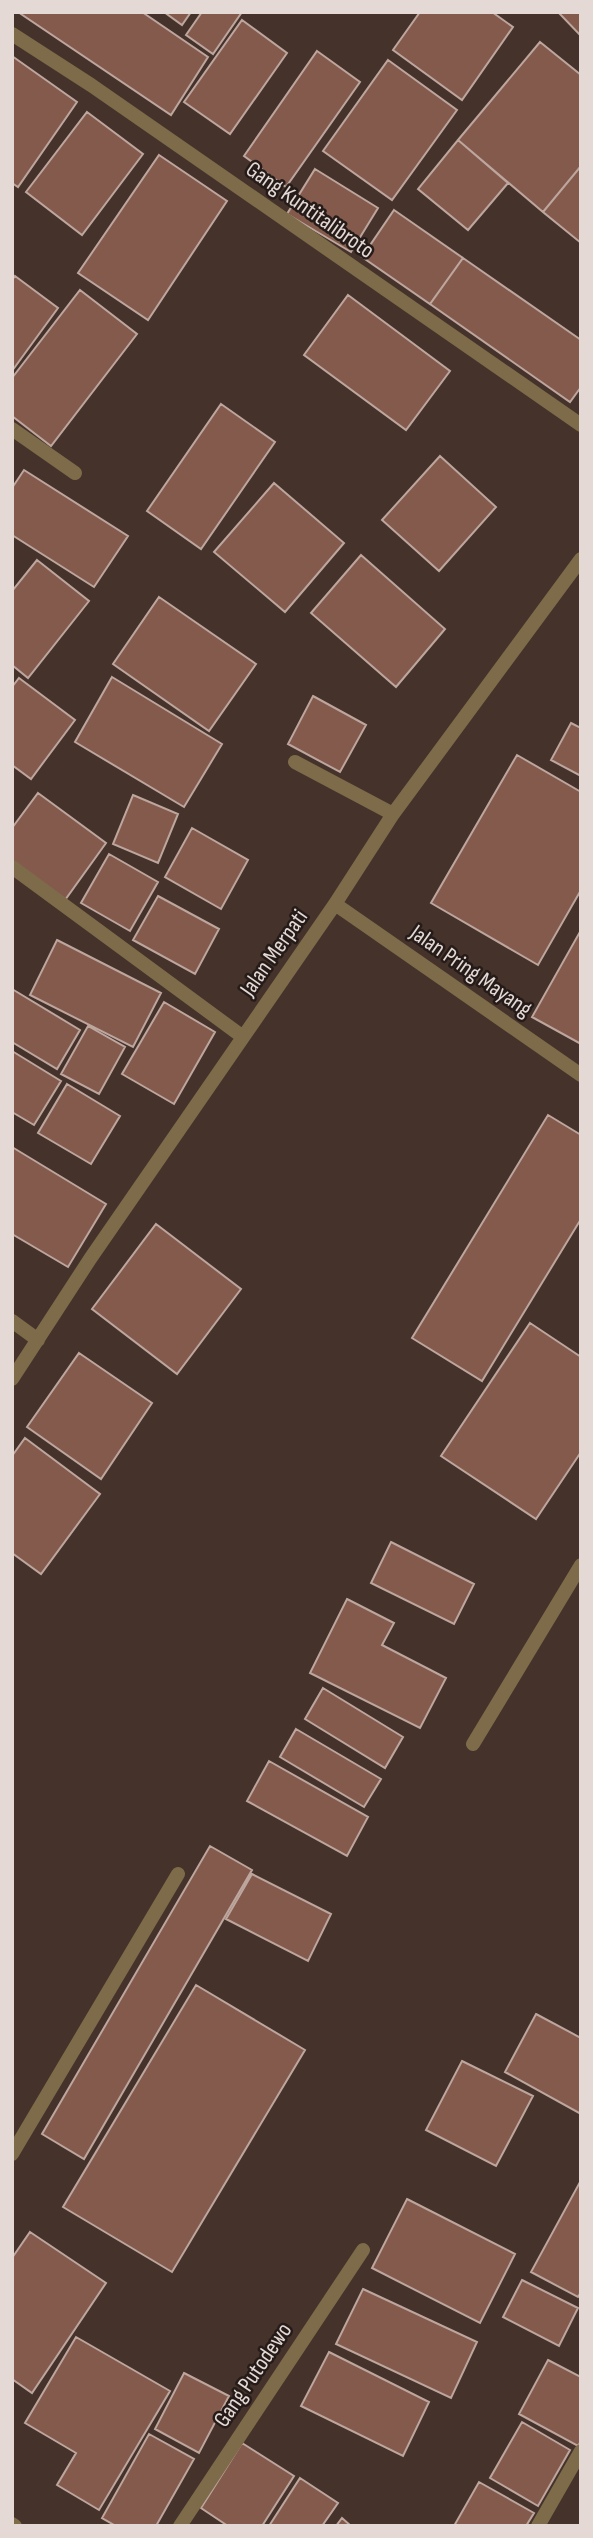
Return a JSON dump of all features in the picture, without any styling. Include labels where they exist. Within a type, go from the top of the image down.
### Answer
[{"type":"street","name":"Gang Kuntitalibroto","points":[[12,34],[91,85],[581,425]]},
{"type":"street","points":[[12,429],[75,472]]},
{"type":"street","name":"Jalan Merpati","points":[[12,1379],[98,1248],[335,904],[393,814],[581,559]]},
{"type":"street","points":[[295,762],[393,814]]},
{"type":"street","points":[[12,867],[243,1037]]},
{"type":"street","name":"Jalan Pring Mayang","points":[[335,904],[581,1075]]},
{"type":"street","points":[[12,1321],[38,1340]]},
{"type":"street","points":[[473,1744],[581,1565]]},
{"type":"street","points":[[12,2154],[178,1874]]},
{"type":"street","name":"Gang Putodewo","points":[[180,2526],[363,2250]]},
{"type":"street","points":[[538,2526],[581,2451]]},
{"type":"building","points":[[18,12],[142,12],[208,57],[171,115]]},
{"type":"building","points":[[164,12],[191,12],[182,25]]},
{"type":"building","points":[[202,12],[242,12],[213,54],[186,35]]},
{"type":"building","points":[[420,12],[492,12],[513,27],[462,100],[393,50]]},
{"type":"building","points":[[558,12],[581,12],[581,36]]},
{"type":"building","points":[[242,20],[287,53],[230,134],[184,102]]},
{"type":"building","points":[[540,42],[581,75],[581,166],[543,212],[458,140]]},
{"type":"building","points":[[317,51],[360,82],[286,187],[244,156]]},
{"type":"building","points":[[12,56],[77,102],[18,187],[12,183]]},
{"type":"building","points":[[388,60],[457,110],[392,200],[323,151]]},
{"type":"building","points":[[87,112],[143,154],[82,235],[26,192]]},
{"type":"building","points":[[458,140],[508,183],[468,230],[418,189]]},
{"type":"building","points":[[159,155],[227,201],[148,320],[78,273]]},
{"type":"building","points":[[581,166],[581,243],[543,212]]},
{"type":"building","points":[[315,169],[378,208],[351,252],[287,214]]},
{"type":"building","points":[[394,210],[463,258],[430,304],[362,257]]},
{"type":"building","points":[[463,258],[581,340],[581,387],[570,402],[430,304]]},
{"type":"building","points":[[15,276],[58,308],[12,371],[12,280]]},
{"type":"building","points":[[80,290],[137,334],[51,446],[12,416],[12,378]]},
{"type":"building","points":[[348,295],[450,371],[406,430],[304,355]]},
{"type":"building","points":[[221,404],[275,442],[201,549],[147,511]]},
{"type":"building","points":[[440,456],[496,507],[439,571],[382,520]]},
{"type":"building","points":[[24,470],[128,536],[94,587],[12,535],[12,488]]},
{"type":"building","points":[[274,483],[344,543],[285,612],[214,552]]},
{"type":"building","points":[[361,555],[445,629],[396,687],[311,613]]},
{"type":"building","points":[[37,560],[89,601],[28,678],[12,665],[12,591]]},
{"type":"building","points":[[159,597],[256,664],[209,731],[113,664]]},
{"type":"building","points":[[112,677],[222,744],[184,807],[75,742]]},
{"type":"building","points":[[19,678],[75,720],[31,779],[12,765],[12,687]]},
{"type":"building","points":[[313,696],[366,725],[340,772],[288,744]]},
{"type":"building","points":[[571,723],[581,728],[581,776],[551,760]]},
{"type":"building","points":[[517,755],[581,792],[581,890],[538,965],[431,903]]},
{"type":"building","points":[[38,793],[106,843],[65,900],[12,861],[12,828]]},
{"type":"building","points":[[133,795],[178,814],[158,863],[113,844]]},
{"type":"building","points":[[192,828],[248,860],[221,909],[165,877]]},
{"type":"building","points":[[109,854],[158,882],[130,931],[81,903]]},
{"type":"building","points":[[158,896],[219,929],[195,974],[133,940]]},
{"type":"building","points":[[581,930],[581,1044],[532,1017]]},
{"type":"building","points":[[57,940],[161,993],[133,1047],[30,995]]},
{"type":"building","points":[[12,989],[80,1030],[57,1069],[12,1042]]},
{"type":"building","points":[[164,1002],[215,1032],[174,1104],[122,1074]]},
{"type":"building","points":[[88,1026],[125,1047],[99,1094],[61,1074]]},
{"type":"building","points":[[12,1051],[61,1081],[34,1125],[12,1112]]},
{"type":"building","points":[[67,1084],[120,1116],[91,1164],[38,1133]]},
{"type":"building","points":[[548,1115],[581,1135],[581,1219],[482,1381],[412,1338]]},
{"type":"building","points":[[12,1147],[106,1204],[68,1267],[12,1234]]},
{"type":"building","points":[[156,1224],[241,1289],[177,1374],[92,1309]]},
{"type":"building","points":[[530,1323],[581,1357],[581,1452],[536,1519],[441,1456]]},
{"type":"building","points":[[79,1353],[152,1403],[101,1479],[27,1427]]},
{"type":"building","points":[[25,1438],[100,1494],[41,1574],[12,1553],[12,1456]]},
{"type":"building","points":[[391,1542],[474,1584],[454,1624],[371,1583]]},
{"type":"building","points":[[347,1599],[394,1623],[382,1645],[446,1678],[420,1728],[310,1673]]},
{"type":"building","points":[[323,1688],[403,1737],[385,1768],[305,1719]]},
{"type":"building","points":[[296,1729],[381,1779],[364,1807],[280,1757]]},
{"type":"building","points":[[269,1761],[368,1817],[347,1856],[247,1801]]},
{"type":"building","points":[[210,1846],[252,1870],[84,2159],[42,2134]]},
{"type":"building","points":[[252,1874],[331,1914],[308,1961],[226,1919]]},
{"type":"building","points":[[196,1985],[305,2050],[172,2272],[63,2207]]},
{"type":"building","points":[[536,2014],[581,2038],[581,2114],[505,2072]]},
{"type":"building","points":[[462,2061],[533,2096],[496,2166],[426,2130]]},
{"type":"building","points":[[580,2182],[581,2292],[578,2297],[531,2272]]},
{"type":"building","points":[[407,2199],[515,2254],[480,2323],[372,2268]]},
{"type":"building","points":[[30,2232],[106,2283],[32,2393],[12,2379],[12,2258]]},
{"type":"building","points":[[522,2280],[578,2308],[559,2346],[503,2317]]},
{"type":"building","points":[[363,2289],[477,2342],[451,2398],[336,2344]]},
{"type":"building","points":[[76,2337],[170,2391],[99,2510],[57,2485],[76,2453],[25,2423]]},
{"type":"building","points":[[329,2352],[429,2402],[403,2456],[301,2406]]},
{"type":"building","points":[[548,2360],[581,2377],[581,2441],[578,2446],[519,2414]]},
{"type":"building","points":[[184,2373],[229,2396],[199,2453],[155,2429]]},
{"type":"building","points":[[522,2422],[570,2450],[538,2506],[490,2478]]},
{"type":"building","points":[[149,2434],[194,2459],[156,2526],[116,2526],[102,2518]]},
{"type":"building","points":[[242,2443],[294,2476],[262,2526],[228,2526],[201,2508]]},
{"type":"building","points":[[300,2478],[338,2503],[322,2526],[269,2526]]},
{"type":"building","points":[[479,2482],[534,2513],[526,2526],[454,2526]]},
{"type":"building","points":[[342,2518],[351,2526],[336,2526]]}]
